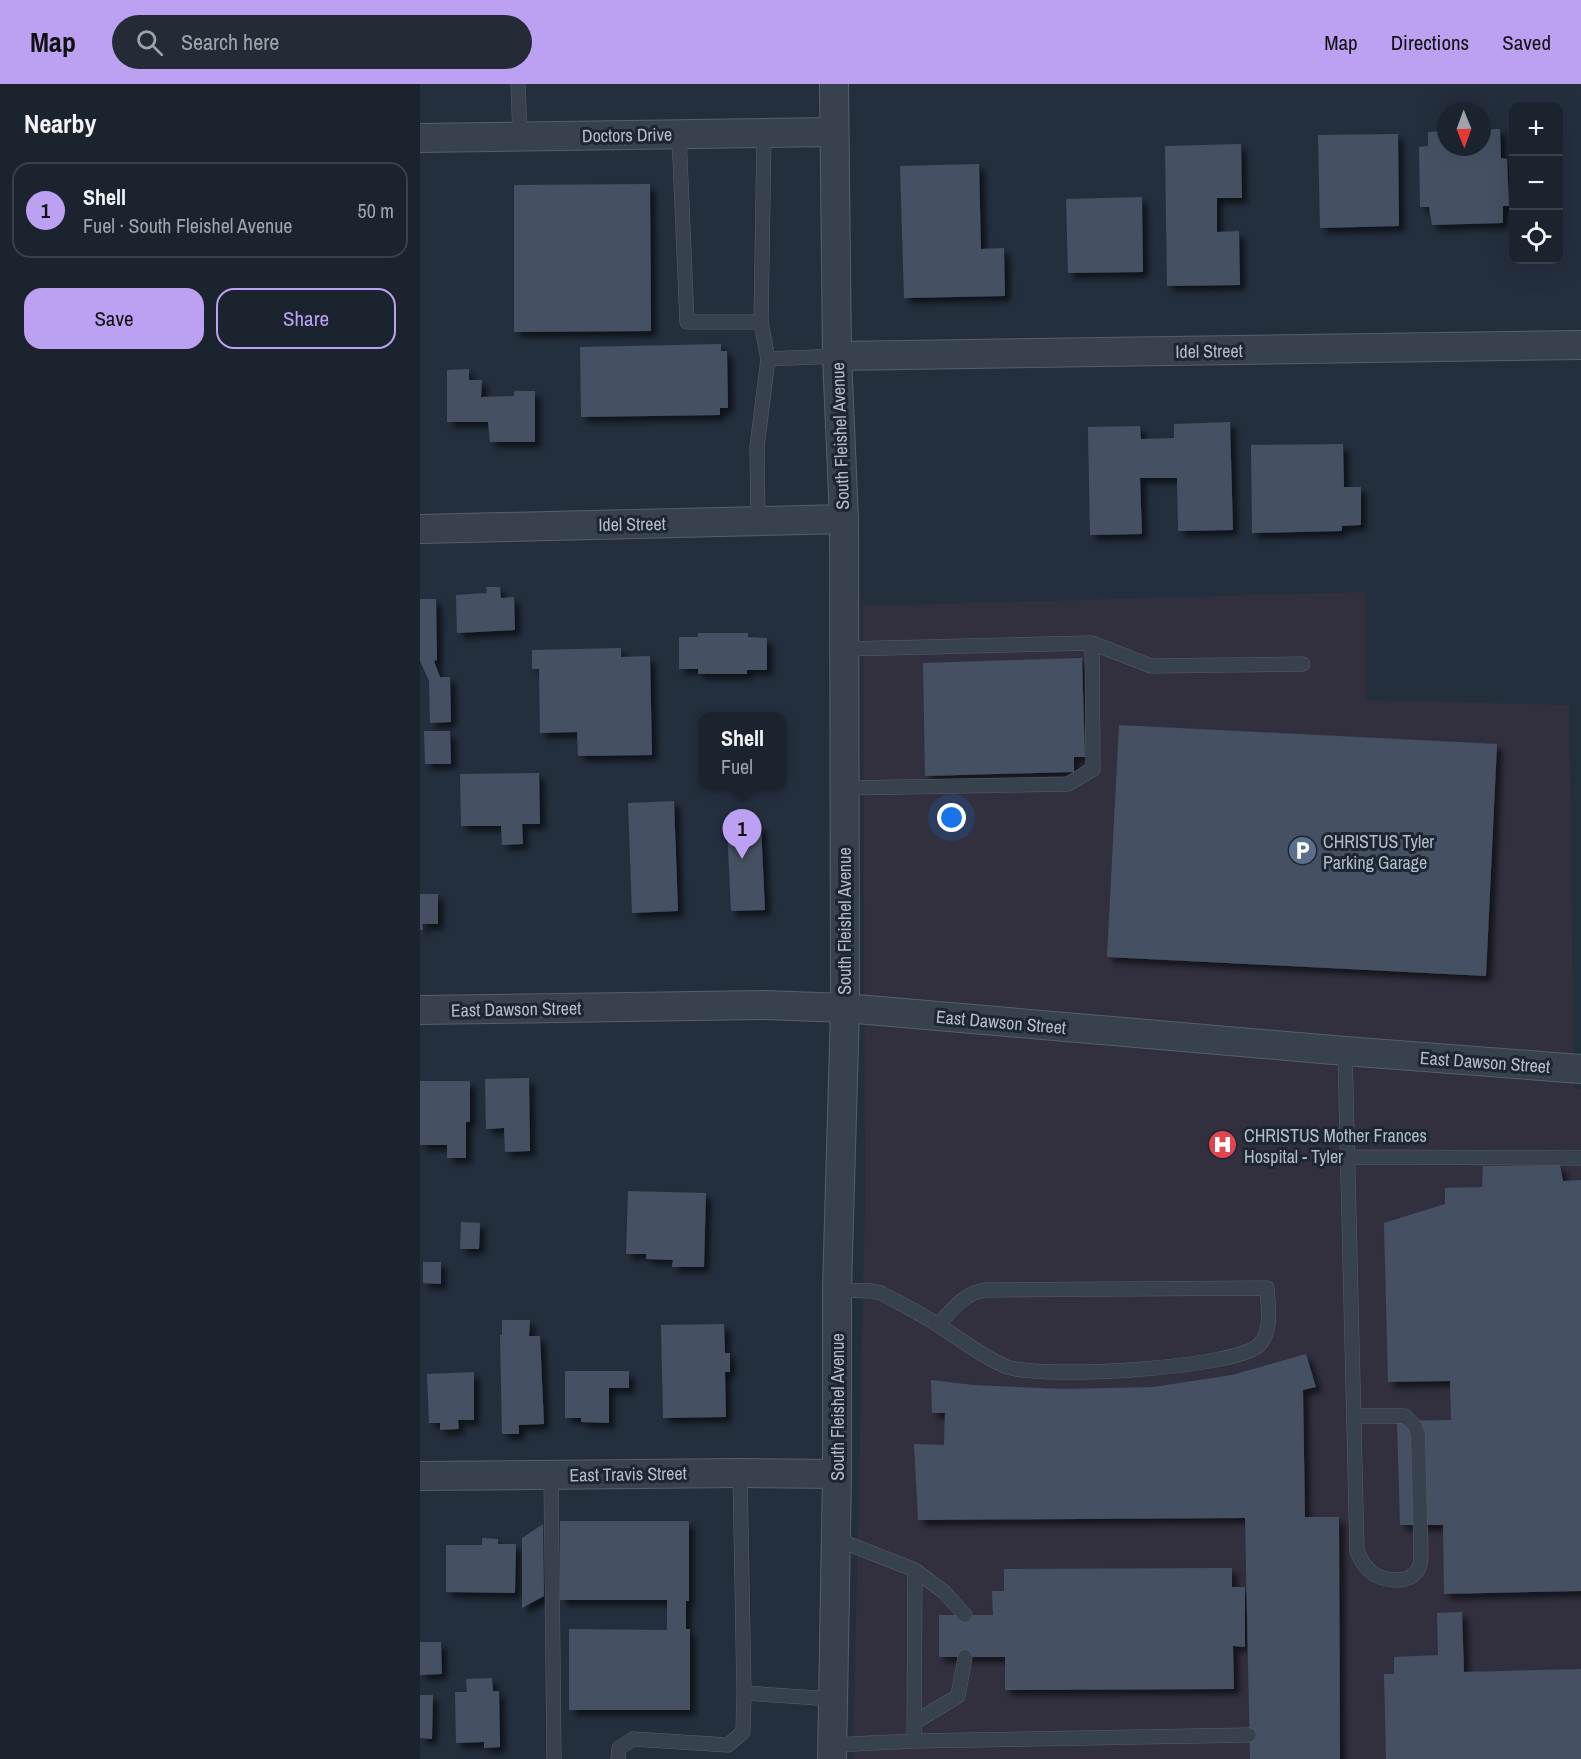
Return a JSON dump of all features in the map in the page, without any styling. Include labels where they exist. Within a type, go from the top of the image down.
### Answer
[{"type":"street","name":"South Fleishel Avenue","points":[[832,1752],[837,1474],[837,1290],[845,1008],[844,519],[837,356],[834,84]]},
{"type":"street","name":"Doctors Drive","points":[[420,138],[834,132]]},
{"type":"street","name":"Idel Street","points":[[837,356],[1581,345]]},
{"type":"street","name":"Idel Street","points":[[420,529],[844,519]]},
{"type":"street","name":"East Dawson Street","points":[[420,1010],[765,1005],[845,1008],[1581,1069]]},
{"type":"street","name":"East Travis Street","points":[[420,1476],[837,1474]]},
{"type":"lane","points":[[518,84],[520,136]]},
{"type":"lane","points":[[758,521],[757,447],[768,359],[761,322],[764,134]]},
{"type":"lane","points":[[679,135],[687,322],[761,322]]},
{"type":"lane","points":[[768,359],[837,356]]},
{"type":"lane","points":[[844,649],[1092,643],[1151,666],[1303,664]]},
{"type":"lane","points":[[844,788],[1068,784],[1093,769],[1092,643]]},
{"type":"lane","points":[[1345,1051],[1357,1551],[1370,1572],[1390,1580],[1410,1577],[1418,1571],[1421,1553],[1418,1435],[1415,1426],[1406,1416],[1354,1416]]},
{"type":"lane","points":[[1347,1157],[1581,1158]]},
{"type":"lane","points":[[837,1290],[881,1293],[938,1324],[996,1362],[1023,1371],[1053,1373],[1145,1370],[1244,1354],[1261,1344],[1268,1323],[1267,1288],[986,1290],[968,1295],[938,1324]]},
{"type":"lane","points":[[618,1759],[619,1748],[633,1739],[728,1745],[743,1732],[740,1473]]},
{"type":"lane","points":[[551,1474],[555,1759]]},
{"type":"lane","points":[[836,1539],[915,1570],[944,1592],[965,1615]]},
{"type":"lane","points":[[914,1741],[915,1570]]},
{"type":"lane","points":[[915,1722],[958,1696],[965,1658]]},
{"type":"lane","points":[[744,1694],[833,1699]]},
{"type":"lane","points":[[832,1752],[914,1741],[1250,1735]]},
{"type":"shaded area","name":"CHRISTUS Mother Frances Hospital - Tyler","points":[[1365,592],[1366,700],[1569,705],[1574,1088],[1581,1089],[1581,1759],[853,1759],[865,1202],[863,606]]},
{"type":"building","points":[[1491,129],[1500,129],[1501,158],[1507,159],[1509,206],[1503,206],[1503,223],[1432,225],[1429,207],[1420,207],[1419,147],[1428,146],[1428,132],[1437,132],[1437,156],[1491,156]]},
{"type":"building","points":[[1398,134],[1399,226],[1320,228],[1318,135]]},
{"type":"building","points":[[1241,144],[1242,198],[1217,198],[1217,232],[1239,231],[1240,285],[1167,286],[1165,146]]},
{"type":"building","points":[[979,164],[981,249],[1004,248],[1005,296],[904,298],[900,166]]},
{"type":"building","points":[[650,184],[651,331],[514,332],[514,185]]},
{"type":"building","points":[[1142,197],[1143,272],[1068,273],[1066,199]]},
{"type":"building","points":[[721,344],[721,351],[727,351],[728,408],[720,408],[720,415],[581,417],[580,347]]},
{"type":"building","points":[[469,369],[469,380],[482,380],[481,397],[514,396],[514,391],[535,391],[535,442],[490,442],[488,422],[447,422],[447,370]]},
{"type":"building","points":[[1230,422],[1233,530],[1178,531],[1177,478],[1140,478],[1142,534],[1090,535],[1088,427],[1140,426],[1141,439],[1174,438],[1174,424]]},
{"type":"building","points":[[1343,444],[1344,487],[1361,487],[1361,525],[1342,526],[1342,531],[1252,533],[1251,445]]},
{"type":"building","points":[[486,587],[500,587],[501,598],[514,597],[515,630],[457,633],[456,595],[487,593]]},
{"type":"building","points":[[420,599],[436,599],[437,660],[434,661],[440,677],[450,677],[451,722],[430,723],[429,681],[420,661]]},
{"type":"building","points":[[698,633],[748,633],[748,637],[767,638],[767,670],[747,670],[747,674],[698,674],[698,669],[679,669],[679,637],[698,637]]},
{"type":"building","points":[[621,648],[621,657],[650,656],[652,755],[578,756],[577,732],[540,733],[539,669],[532,669],[532,650]]},
{"type":"building","points":[[1082,658],[1085,757],[1074,757],[1074,772],[925,776],[923,663]]},
{"type":"building","name":"CHRISTUS Tyler Parking Garage","points":[[1119,725],[1497,744],[1486,976],[1107,957]]},
{"type":"building","points":[[424,731],[450,731],[451,764],[425,764]]},
{"type":"building","points":[[539,773],[540,824],[522,824],[523,844],[502,845],[501,826],[461,826],[460,774]]},
{"type":"building","points":[[674,801],[678,911],[632,913],[628,803]]},
{"type":"building","points":[[761,825],[765,910],[731,911],[727,827]]},
{"type":"building","points":[[420,894],[438,894],[438,924],[422,924],[423,930],[420,930]]},
{"type":"building","points":[[529,1078],[530,1151],[505,1152],[504,1128],[486,1129],[485,1079]]},
{"type":"building","points":[[420,1081],[470,1081],[470,1122],[466,1122],[466,1158],[447,1158],[447,1145],[420,1145]]},
{"type":"building","points":[[1560,1165],[1563,1181],[1581,1180],[1581,1591],[1444,1594],[1443,1525],[1400,1525],[1397,1421],[1451,1420],[1450,1381],[1388,1382],[1384,1223],[1445,1204],[1445,1188],[1482,1187],[1483,1166]]},
{"type":"building","points":[[628,1191],[706,1193],[704,1267],[672,1267],[673,1260],[646,1259],[646,1254],[626,1254]]},
{"type":"building","points":[[461,1222],[480,1223],[479,1249],[460,1249]]},
{"type":"building","points":[[423,1262],[441,1262],[441,1284],[423,1283]]},
{"type":"building","points":[[502,1320],[530,1320],[529,1336],[540,1336],[544,1424],[519,1425],[519,1434],[502,1434],[500,1335],[502,1335]]},
{"type":"building","points":[[724,1324],[725,1353],[730,1353],[730,1372],[725,1372],[726,1417],[663,1418],[661,1325]]},
{"type":"building","points":[[1306,1354],[1316,1387],[1303,1390],[1305,1517],[1339,1517],[1340,1759],[1250,1759],[1245,1518],[918,1520],[914,1444],[944,1445],[945,1413],[932,1413],[931,1380],[973,1385],[1063,1389],[1153,1387],[1232,1375]]},
{"type":"building","points":[[565,1371],[629,1371],[629,1388],[609,1388],[609,1423],[581,1422],[581,1418],[565,1418]]},
{"type":"building","points":[[474,1372],[474,1420],[458,1420],[459,1429],[440,1430],[440,1423],[429,1423],[427,1374]]},
{"type":"building","points":[[560,1521],[689,1521],[689,1601],[686,1601],[686,1629],[690,1629],[690,1710],[569,1710],[569,1629],[667,1630],[667,1600],[560,1600]]},
{"type":"building","points":[[543,1524],[544,1596],[522,1608],[522,1538]]},
{"type":"building","points":[[482,1538],[498,1539],[498,1544],[516,1544],[515,1593],[446,1592],[446,1545],[482,1545]]},
{"type":"building","points":[[1232,1568],[1232,1587],[1245,1587],[1245,1647],[1233,1646],[1234,1689],[1005,1690],[1005,1657],[939,1657],[939,1615],[993,1615],[992,1591],[1004,1591],[1004,1569]]},
{"type":"building","points":[[1462,1612],[1464,1672],[1581,1669],[1581,1759],[1386,1759],[1384,1674],[1394,1674],[1394,1657],[1438,1655],[1437,1613]]},
{"type":"building","points":[[420,1642],[441,1642],[442,1674],[420,1675]]},
{"type":"building","points":[[492,1678],[493,1691],[499,1691],[500,1747],[484,1748],[484,1742],[456,1743],[455,1692],[467,1692],[466,1679]]},
{"type":"building","points":[[420,1695],[433,1695],[432,1739],[420,1738]]},
{"type":"place","name":"CHRISTUS Tyler Parking Garage","points":[[1302,851]]},
{"type":"place","name":"Shell","points":[[742,859]]},
{"type":"place","name":"CHRISTUS Mother Frances Hospital - Tyler","points":[[1223,1145]]}]
